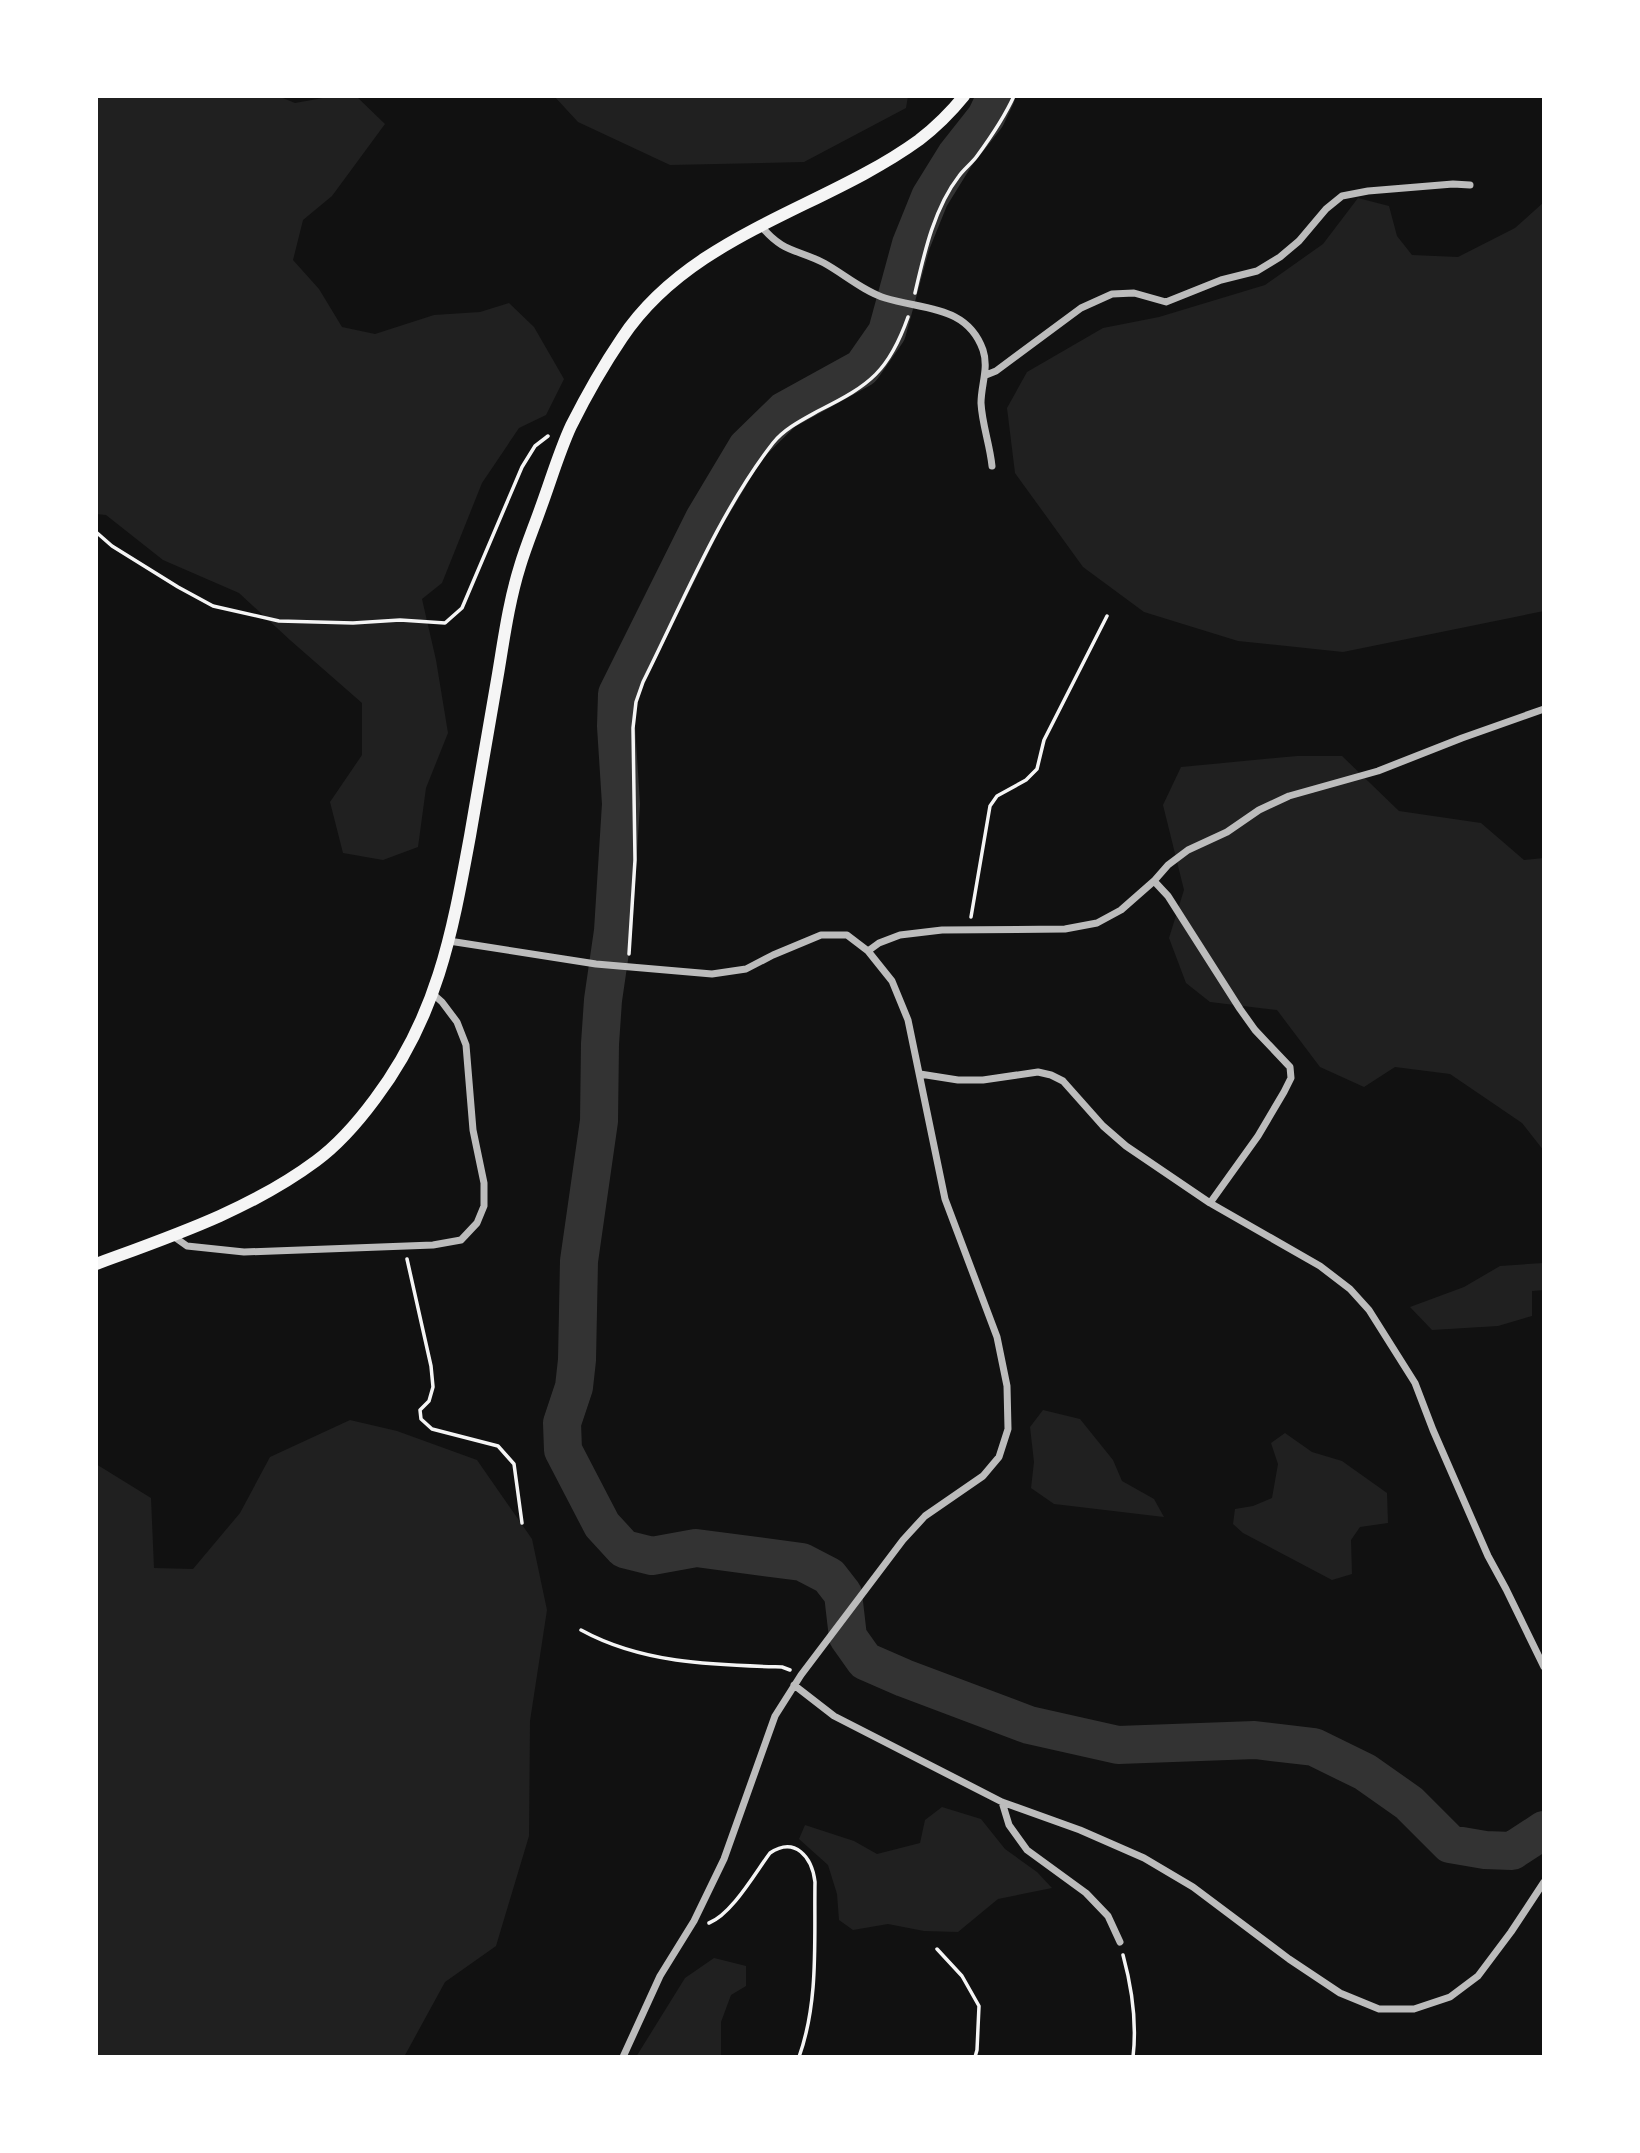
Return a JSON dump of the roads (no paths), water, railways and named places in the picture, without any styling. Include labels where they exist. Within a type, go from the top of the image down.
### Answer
[{"type":"main road","points":[[96,1264],[202,1224],[272,1190],[316,1161],[335,1144],[362,1116],[394,1074],[416,1035],[433,994],[449,941],[519,568],[570,429],[624,334],[654,297],[692,266],[761,226],[874,168],[920,139],[947,116],[964,96]]},
{"type":"street","points":[[986,375],[996,371],[1081,308],[1112,294],[1134,293],[1166,302],[1220,280],[1257,271],[1299,241],[1326,209],[1342,197],[1368,191],[1470,185]]},
{"type":"street","points":[[761,226],[770,237],[788,250],[821,262],[871,292],[885,298],[956,315],[975,332],[984,352],[986,375],[981,401],[992,466]]},
{"type":"street","points":[[868,951],[879,943],[900,935],[942,930],[1065,929],[1097,923],[1121,910],[1168,865],[1188,850],[1227,832],[1259,810],[1289,796],[1378,771],[1544,709]]},
{"type":"street","points":[[1154,881],[1168,896],[1255,1030],[1290,1067],[1291,1078],[1278,1103],[1210,1203]]},
{"type":"street","points":[[449,941],[596,964],[712,974],[746,969],[821,935],[847,935],[868,951],[892,981],[908,1020],[945,1199],[996,1338],[1007,1386],[1009,1429],[999,1457],[983,1476],[925,1516],[903,1540],[801,1675],[775,1716],[724,1859],[694,1921],[660,1976],[623,2057]]},
{"type":"street","points":[[173,1235],[187,1246],[244,1252],[433,1245],[461,1240],[477,1223],[484,1206],[484,1183],[473,1130],[466,1045],[457,1022],[433,994]]},
{"type":"street","points":[[920,1074],[958,1080],[983,1080],[1038,1072],[1051,1075],[1063,1081],[1103,1126],[1126,1146],[1210,1203],[1320,1266],[1350,1289],[1369,1310],[1415,1383],[1488,1556],[1544,1667]]},
{"type":"street","points":[[794,1685],[834,1716],[1002,1802],[1080,1830],[1144,1858],[1193,1887],[1289,1959],[1340,1993],[1380,2009],[1414,2009],[1450,1997],[1478,1976],[1544,1882]]},
{"type":"street","points":[[1002,1802],[1009,1825],[1027,1850],[1086,1894],[1108,1916],[1120,1942]]},
{"type":"waterway","points":[[996,96],[986,117],[956,155],[930,197],[911,244],[887,332],[862,368],[784,411],[747,447],[704,519],[617,694],[616,726],[621,804],[613,931],[603,1000],[599,1121],[579,1261],[577,1360],[574,1387],[562,1423],[563,1450],[602,1525],[624,1549],[652,1556],[696,1548],[802,1562],[829,1576],[843,1594],[848,1637],[865,1661],[904,1678],[1029,1725],[1118,1745],[1255,1740],[1314,1747],[1365,1772],[1409,1803],[1450,1844],[1512,1851],[1544,1830]]}]
